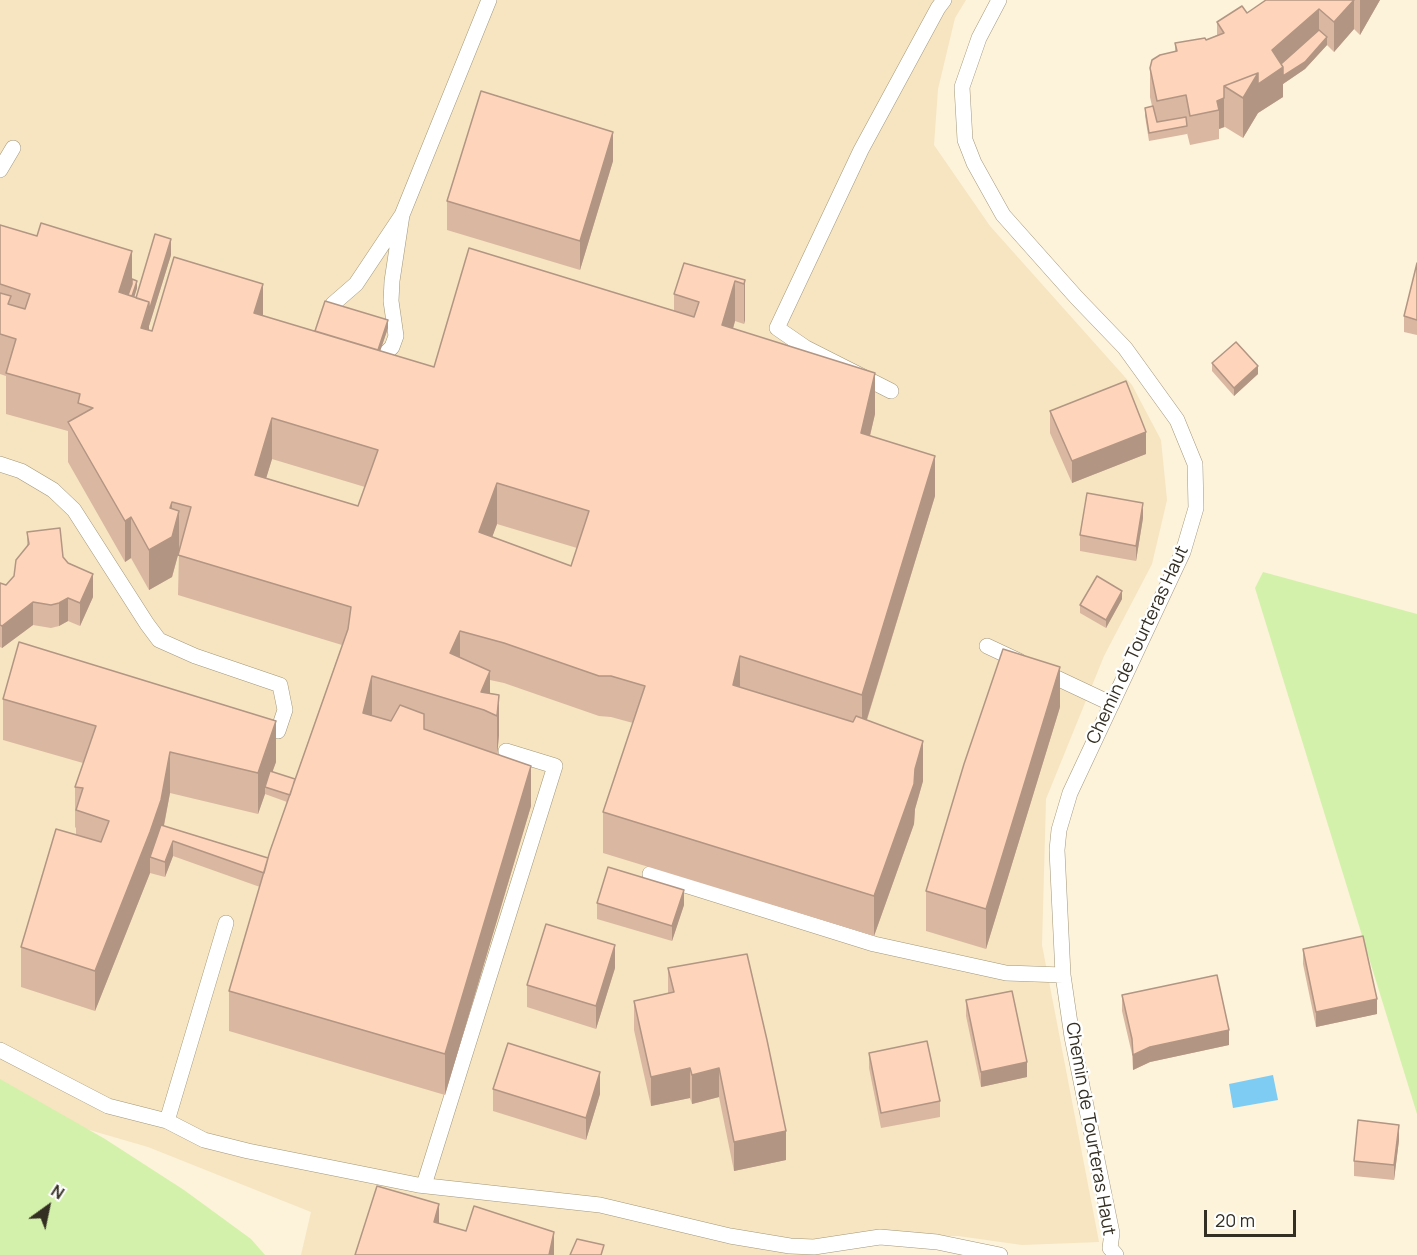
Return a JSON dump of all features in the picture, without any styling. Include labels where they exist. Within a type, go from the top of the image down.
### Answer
[{"type":"lane","points":[[331,338],[325,330],[327,316],[333,304],[356,284],[402,214],[489,0]]},
{"type":"lane","points":[[891,391],[806,348],[777,328],[861,150],[944,0]]},
{"type":"lane","name":"Chemin de Tourteras Haut","points":[[999,0],[979,38],[962,87],[965,140],[974,163],[1003,215],[1125,348],[1177,420],[1195,464],[1196,508],[1183,552],[1070,793],[1059,830],[1057,850],[1062,975],[1072,1037],[1112,1233],[1110,1253]]},
{"type":"lane","points":[[0,170],[14,148]]},
{"type":"lane","points":[[356,352],[377,358],[392,347],[396,336],[391,301],[392,280],[402,214]]},
{"type":"lane","points":[[0,464],[21,471],[53,490],[74,510],[159,640],[195,656],[280,685],[285,710],[278,731]]},
{"type":"lane","points":[[987,646],[1112,704]]},
{"type":"lane","points":[[424,1185],[555,766],[506,752]]},
{"type":"lane","points":[[650,874],[874,944],[1006,973],[1062,975]]},
{"type":"lane","points":[[167,1121],[226,923]]},
{"type":"lane","points":[[0,1050],[108,1106],[167,1121],[204,1140],[248,1151],[424,1185],[600,1205],[730,1236],[790,1246],[814,1247],[880,1237],[937,1242],[1000,1255]]},
{"type":"shaded area","points":[[0,0],[966,0],[955,18],[938,89],[934,145],[990,226],[1132,385],[1161,440],[1167,500],[1152,564],[1104,656],[1046,799],[1042,945],[1099,1242],[1022,1245],[958,1236],[881,1237],[819,1255],[301,1255],[311,1212],[148,1147],[0,1104]]},
{"type":"green space","points":[[1263,572],[1417,614],[1417,1114],[1255,588]]},
{"type":"green space","points":[[0,1079],[105,1139],[184,1190],[251,1239],[265,1255],[0,1255]]},
{"type":"water","points":[[1273,1075],[1278,1100],[1233,1108],[1229,1084]]},
{"type":"building","points":[[1266,0],[1354,0],[1334,22],[1319,9],[1272,50],[1283,67],[1258,84],[1258,73],[1224,86],[1224,98],[1217,101],[1219,110],[1190,116],[1186,95],[1157,101],[1150,68],[1152,60],[1160,55],[1177,51],[1175,43],[1205,38],[1206,40],[1224,33],[1217,22],[1242,6],[1247,13]]},
{"type":"building","points":[[1319,30],[1327,37],[1305,62],[1283,76],[1281,64]]},
{"type":"building","points":[[1258,73],[1243,98],[1224,86]]},
{"type":"building","points":[[481,91],[613,132],[580,241],[447,201]]},
{"type":"building","points":[[1153,106],[1157,122],[1186,117],[1187,126],[1149,133],[1145,108]]},
{"type":"building","points":[[41,223],[132,251],[119,292],[149,302],[141,328],[152,331],[174,257],[263,284],[254,313],[434,367],[469,248],[694,317],[699,302],[674,294],[684,263],[745,280],[744,284],[735,281],[722,325],[875,373],[861,433],[935,456],[862,695],[740,656],[733,685],[853,722],[856,716],[923,741],[915,769],[914,784],[874,896],[603,812],[645,686],[611,676],[599,676],[504,643],[460,631],[450,653],[490,671],[481,692],[499,695],[497,716],[372,676],[363,713],[391,721],[400,705],[424,714],[424,729],[531,766],[445,1054],[229,991],[270,851],[348,629],[351,607],[178,555],[191,507],[172,502],[170,508],[179,511],[172,537],[149,550],[131,517],[125,521],[68,422],[93,408],[78,403],[80,394],[6,373],[16,339],[0,334],[0,293],[11,296],[8,304],[25,309],[30,294],[0,284],[0,225],[37,236]],"holes":[[[272,418],[378,450],[358,506],[255,475]],[[497,483],[589,511],[571,566],[479,532]]]},
{"type":"building","points":[[155,234],[171,239],[149,311],[149,302],[136,298]]},
{"type":"building","points":[[1417,263],[1417,320],[1404,316]]},
{"type":"building","points":[[132,279],[137,281],[132,296],[128,295]]},
{"type":"building","points":[[325,301],[388,320],[378,350],[315,331]]},
{"type":"building","points":[[1236,342],[1258,366],[1234,388],[1212,363]]},
{"type":"building","points":[[1126,381],[1146,432],[1072,461],[1050,411]]},
{"type":"building","points":[[1087,493],[1143,503],[1136,546],[1080,535]]},
{"type":"building","points":[[60,528],[63,557],[68,563],[93,574],[80,603],[68,598],[51,605],[33,602],[2,626],[0,625],[0,583],[6,585],[14,576],[16,560],[29,544],[27,532]]},
{"type":"building","points":[[1097,576],[1122,591],[1106,620],[1080,605]]},
{"type":"building","points":[[19,642],[276,721],[258,773],[170,752],[161,800],[95,971],[21,947],[56,829],[101,842],[109,821],[76,810],[83,788],[75,787],[96,726],[3,699]]},
{"type":"building","points":[[1003,649],[1060,667],[986,909],[926,891],[964,764]]},
{"type":"building","points":[[270,771],[295,779],[290,795],[265,787]]},
{"type":"building","points":[[161,825],[268,858],[264,873],[173,841],[165,862],[150,857]]},
{"type":"building","points":[[608,867],[684,890],[672,926],[597,903]]},
{"type":"building","points":[[546,924],[615,945],[596,1006],[527,985]]},
{"type":"building","points":[[1363,936],[1377,999],[1316,1012],[1303,949]]},
{"type":"building","points":[[747,954],[786,1131],[734,1142],[719,1068],[692,1075],[690,1068],[651,1077],[634,1001],[674,992],[668,968]]},
{"type":"building","points":[[1217,975],[1229,1030],[1150,1047],[1133,1055],[1132,1039],[1122,995]]},
{"type":"building","points":[[1012,991],[1027,1062],[981,1072],[966,1000]]},
{"type":"building","points":[[927,1041],[940,1101],[881,1113],[869,1053]]},
{"type":"building","points":[[508,1043],[600,1072],[586,1118],[493,1089]]},
{"type":"building","points":[[1358,1120],[1399,1125],[1394,1165],[1354,1161]]},
{"type":"building","points":[[377,1186],[439,1204],[434,1222],[466,1231],[474,1206],[554,1232],[549,1255],[355,1255]]},
{"type":"building","points":[[577,1239],[604,1245],[601,1255],[570,1255]]}]
